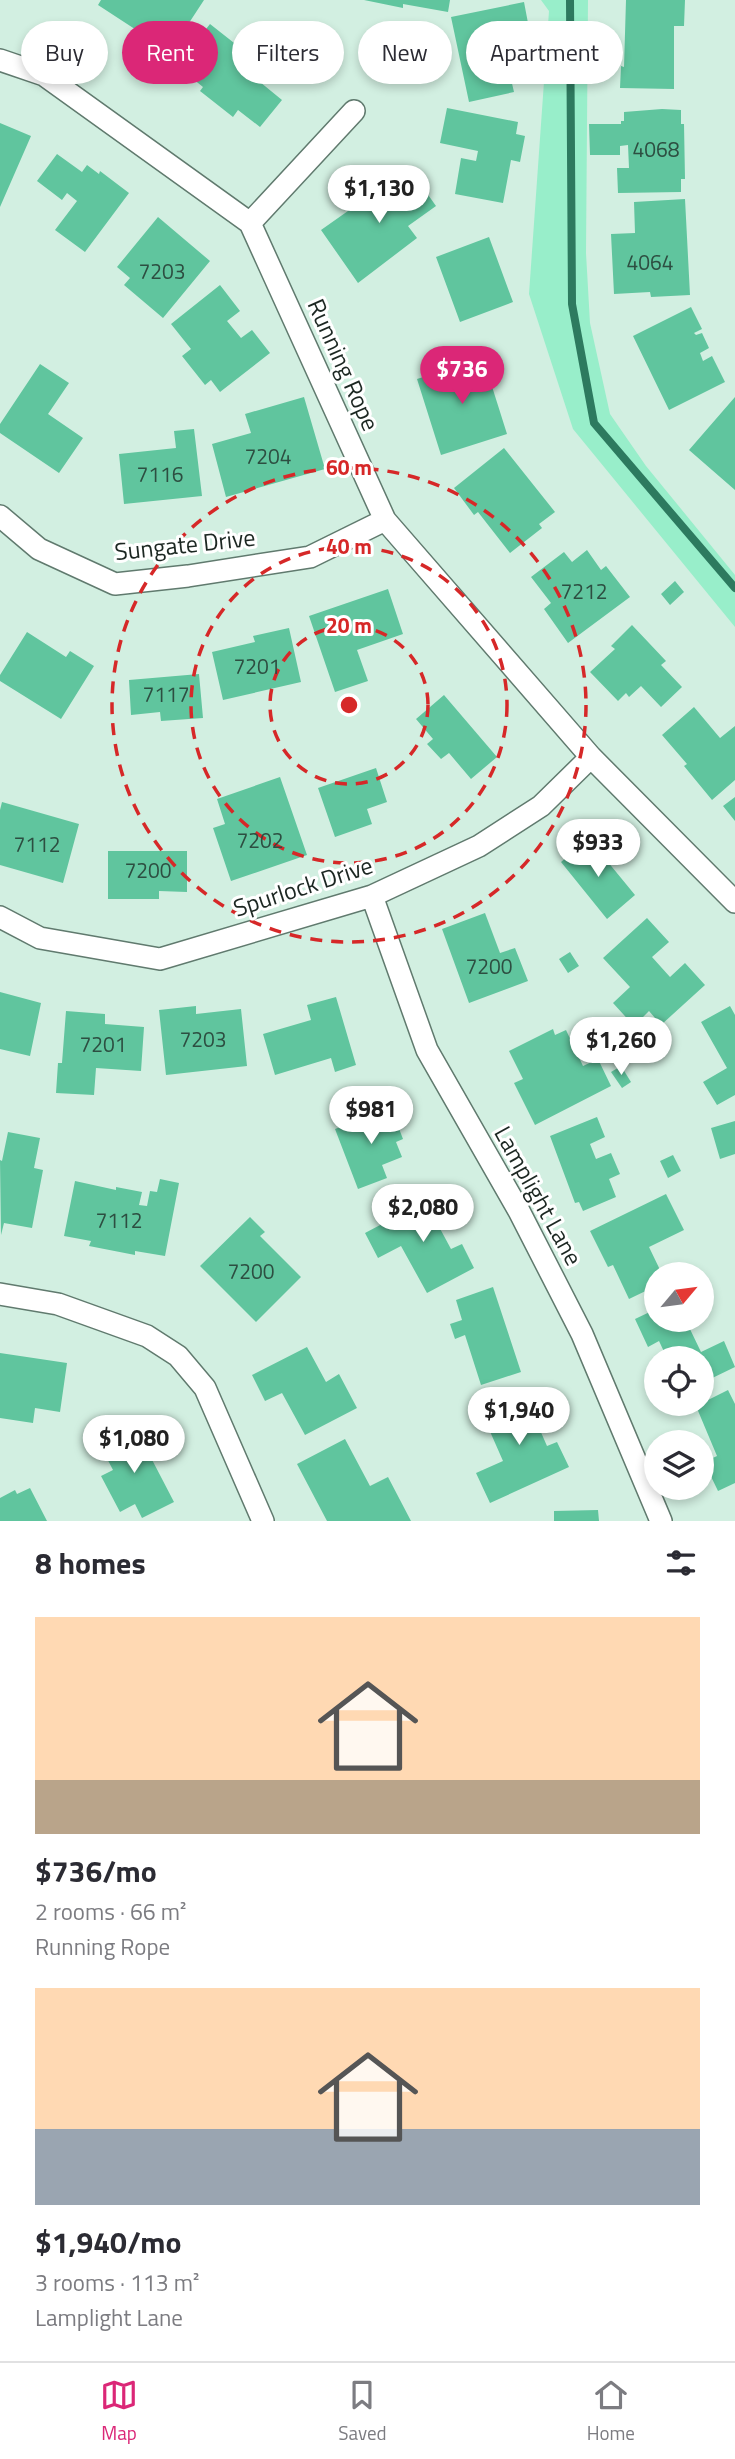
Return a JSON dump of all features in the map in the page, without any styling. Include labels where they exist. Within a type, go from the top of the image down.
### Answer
[{"type":"street","name":"Running Rope","points":[[0,61],[44,75],[250,223],[385,520],[591,757],[735,902]]},
{"type":"street","points":[[250,223],[354,111]]},
{"type":"street","name":"Sungate Drive","points":[[0,516],[39,549],[114,584],[188,576],[310,557],[385,520]]},
{"type":"street","name":"Spurlock Drive","points":[[0,916],[40,938],[160,959],[372,895],[479,846],[541,806],[591,757]]},
{"type":"street","name":"Lamplight Lane","points":[[372,895],[427,1050],[519,1211],[582,1334],[661,1521]]},
{"type":"street","points":[[0,1294],[58,1304],[147,1336],[178,1356],[205,1388],[263,1521]]},
{"type":"green space","points":[[541,0],[588,0],[588,21],[548,21],[549,11]]},
{"type":"green space","points":[[544,84],[587,84],[586,253],[590,323],[610,414],[646,466],[735,575],[735,627],[573,429],[529,294]]},
{"type":"building","points":[[101,0],[204,0],[190,21],[123,21],[98,5]]},
{"type":"building","points":[[364,0],[450,0],[448,12],[403,4],[403,8]]},
{"type":"building","points":[[626,0],[685,0],[684,26],[674,26],[674,89],[620,88],[620,84],[623,84]]},
{"type":"building","points":[[524,2],[528,21],[466,21],[466,84],[512,84],[514,92],[469,102],[451,17]]},
{"type":"building","points":[[218,30],[232,41],[232,84],[262,84],[282,100],[260,127],[238,110],[233,117],[200,91],[203,87],[199,84],[218,84]]},
{"type":"building","points":[[447,108],[518,122],[516,134],[525,136],[520,162],[511,160],[503,203],[455,194],[461,158],[476,161],[478,151],[440,143]]},
{"type":"building","points":[[681,110],[681,124],[684,124],[685,179],[681,179],[681,192],[618,193],[617,168],[629,168],[628,145],[620,146],[620,155],[590,155],[589,124],[621,124],[621,121],[624,121],[624,112]]},
{"type":"building","points":[[0,123],[31,136],[0,207]]},
{"type":"building","points":[[57,154],[82,172],[87,165],[99,174],[100,171],[129,193],[85,252],[55,230],[77,201],[67,193],[62,200],[37,181]]},
{"type":"building","points":[[409,168],[436,206],[408,226],[417,238],[358,283],[321,230]]},
{"type":"building","points":[[685,199],[690,295],[651,297],[650,292],[614,294],[611,234],[635,233],[634,202]]},
{"type":"building","points":[[158,217],[210,261],[163,318],[124,285],[130,278],[117,267]]},
{"type":"building","points":[[489,237],[513,302],[460,322],[436,257]]},
{"type":"building","points":[[220,285],[240,311],[227,321],[241,338],[252,330],[270,353],[220,392],[211,380],[205,385],[182,356],[191,349],[171,324]]},
{"type":"building","points":[[691,307],[702,329],[694,333],[702,333],[709,348],[700,353],[703,361],[712,356],[725,382],[669,410],[633,336]]},
{"type":"building","points":[[483,358],[507,434],[441,455],[417,379]]},
{"type":"building","points":[[40,364],[69,383],[48,414],[83,438],[59,473],[0,433],[0,424]]},
{"type":"building","points":[[304,397],[325,469],[226,497],[212,444],[251,433],[245,414]]},
{"type":"building","points":[[735,397],[735,490],[689,450]]},
{"type":"building","points":[[194,429],[202,496],[124,504],[119,454],[176,448],[174,431]]},
{"type":"building","points":[[504,448],[555,512],[539,524],[542,528],[510,553],[478,512],[474,515],[454,488]]},
{"type":"building","points":[[587,550],[601,570],[606,566],[630,597],[568,643],[544,609],[551,603],[531,577],[564,552],[572,562]]},
{"type":"building","points":[[675,581],[684,592],[670,605],[661,594]]},
{"type":"building","points":[[388,589],[403,634],[357,650],[368,681],[335,692],[309,616]]},
{"type":"building","points":[[632,625],[666,661],[661,665],[682,687],[661,707],[641,686],[629,697],[626,693],[618,701],[590,672],[615,649],[611,646]]},
{"type":"building","points":[[289,628],[301,682],[223,700],[212,652],[255,642],[253,636]]},
{"type":"building","points":[[27,632],[66,657],[70,651],[94,666],[61,719],[0,681],[0,675]]},
{"type":"building","points":[[199,674],[203,718],[161,721],[160,712],[131,715],[129,680]]},
{"type":"building","points":[[444,695],[497,757],[471,779],[449,753],[441,759],[427,744],[433,739],[416,719]]},
{"type":"building","points":[[694,707],[720,738],[735,726],[735,780],[712,800],[684,766],[687,764],[662,735]]},
{"type":"building","points":[[376,768],[387,802],[367,809],[372,824],[335,837],[318,788]]},
{"type":"building","points":[[280,777],[307,855],[231,881],[213,828],[225,824],[217,799]]},
{"type":"building","points":[[735,797],[735,821],[723,806]]},
{"type":"building","points":[[2,802],[79,824],[63,883],[0,865]]},
{"type":"building","points":[[589,839],[635,895],[607,919],[561,862]]},
{"type":"building","points":[[108,851],[187,851],[187,892],[159,891],[159,899],[108,899]]},
{"type":"building","points":[[485,913],[500,953],[515,948],[528,981],[469,1003],[442,929]]},
{"type":"building","points":[[647,918],[669,942],[652,957],[670,977],[685,963],[705,985],[661,1025],[649,1011],[634,1026],[613,1003],[630,987],[603,958]]},
{"type":"building","points":[[570,952],[579,966],[568,973],[559,959]]},
{"type":"building","points":[[0,992],[41,1003],[30,1056],[0,1049]]},
{"type":"building","points":[[336,997],[356,1065],[335,1072],[331,1058],[275,1075],[263,1034],[311,1020],[307,1005]]},
{"type":"building","points":[[196,1006],[196,1014],[241,1009],[247,1066],[166,1075],[159,1010]]},
{"type":"building","points":[[730,1006],[735,1015],[735,1095],[717,1105],[703,1082],[727,1068],[701,1022]]},
{"type":"building","points":[[66,1011],[105,1014],[105,1024],[144,1027],[141,1071],[96,1068],[94,1095],[56,1093],[58,1063],[62,1063]]},
{"type":"building","points":[[553,1029],[555,1035],[566,1030],[583,1066],[598,1059],[611,1086],[535,1125],[514,1083],[523,1079],[509,1051]]},
{"type":"building","points":[[621,1066],[631,1082],[622,1088],[611,1072]]},
{"type":"building","points":[[391,1108],[403,1139],[396,1142],[402,1157],[382,1165],[387,1178],[358,1189],[335,1129]]},
{"type":"building","points":[[597,1117],[605,1137],[590,1144],[596,1159],[611,1153],[620,1174],[609,1179],[616,1197],[583,1211],[579,1202],[575,1203],[550,1136]]},
{"type":"building","points":[[735,1121],[735,1154],[720,1159],[711,1128]]},
{"type":"building","points":[[8,1132],[40,1138],[34,1168],[43,1170],[32,1228],[4,1223],[1,1235],[0,1160],[2,1161]]},
{"type":"building","points":[[673,1155],[681,1171],[668,1178],[660,1161]]},
{"type":"building","points":[[160,1179],[179,1183],[165,1256],[135,1251],[135,1255],[89,1246],[91,1241],[64,1236],[75,1181],[116,1190],[116,1187],[142,1192],[139,1205],[147,1206],[150,1191],[157,1192]]},
{"type":"building","points":[[666,1194],[684,1230],[649,1247],[656,1262],[644,1262],[644,1292],[629,1299],[613,1265],[608,1267],[590,1231]]},
{"type":"building","points":[[437,1195],[448,1217],[437,1223],[451,1249],[462,1244],[474,1268],[427,1293],[401,1246],[378,1258],[365,1233]]},
{"type":"building","points":[[250,1217],[265,1232],[260,1236],[301,1277],[256,1322],[200,1266]]},
{"type":"building","points":[[493,1287],[521,1372],[481,1385],[465,1335],[455,1339],[450,1324],[462,1320],[456,1300]]},
{"type":"building","points":[[644,1315],[644,1332],[691,1332],[698,1346],[661,1346],[659,1341],[648,1346],[635,1319]]},
{"type":"building","points":[[724,1341],[735,1367],[714,1377],[714,1346]]},
{"type":"building","points":[[307,1347],[326,1382],[339,1374],[357,1408],[305,1435],[282,1393],[265,1401],[252,1375]]},
{"type":"building","points":[[0,1353],[67,1363],[60,1412],[35,1408],[33,1423],[0,1418]]},
{"type":"building","points":[[533,1388],[546,1416],[536,1421],[547,1446],[557,1442],[569,1467],[490,1503],[476,1473],[503,1461],[481,1411]]},
{"type":"building","points":[[728,1390],[735,1404],[735,1483],[718,1491],[714,1483],[714,1457],[717,1456],[714,1449],[714,1430],[706,1430],[700,1416],[714,1416],[714,1397]]},
{"type":"building","points":[[135,1427],[174,1502],[142,1518],[135,1504],[120,1512],[101,1476],[113,1470],[100,1445]]},
{"type":"building","points":[[345,1439],[370,1486],[388,1477],[411,1521],[327,1521],[297,1464]]},
{"type":"building","points":[[30,1488],[47,1521],[0,1521],[0,1498],[15,1490],[17,1494]]},
{"type":"building","points":[[598,1510],[599,1521],[554,1521],[554,1511]]},
{"type":"waterway","points":[[570,0],[572,304],[594,423],[735,588]]}]
